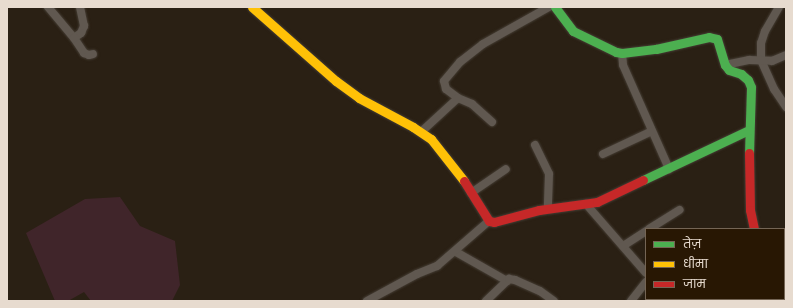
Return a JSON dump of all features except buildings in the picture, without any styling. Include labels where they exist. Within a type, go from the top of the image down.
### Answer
[{"type":"street","points":[[48,7],[86,54],[93,54]]},
{"type":"street","points":[[74,38],[81,32],[84,26],[80,7]]},
{"type":"street","points":[[252,7],[336,81],[359,98],[420,132],[442,151],[456,169],[489,222]]},
{"type":"street","points":[[492,122],[472,104],[458,98],[446,89],[444,81],[460,62],[483,44],[549,7]]},
{"type":"street","points":[[555,7],[573,31],[606,49],[622,53],[656,49],[712,37],[719,42],[724,65],[730,70],[741,74],[748,80],[751,87],[748,130],[748,177],[750,210],[754,228]]},
{"type":"street","points":[[779,7],[765,31],[761,43],[761,60],[774,89],[786,107]]},
{"type":"street","points":[[622,53],[623,65],[669,169]]},
{"type":"street","points":[[724,65],[736,61],[772,61],[786,55]]},
{"type":"street","points":[[420,132],[458,98]]},
{"type":"street","points":[[367,301],[417,274],[437,266],[456,252],[489,222],[548,209],[586,204],[607,199],[748,130]]},
{"type":"street","points":[[603,154],[652,131]]},
{"type":"street","points":[[535,145],[549,174],[548,209]]},
{"type":"street","points":[[471,194],[506,169]]},
{"type":"street","points":[[586,204],[645,272]]},
{"type":"street","points":[[651,228],[679,210]]},
{"type":"street","points":[[623,246],[645,232]]},
{"type":"street","points":[[456,252],[507,281]]},
{"type":"street","points":[[486,301],[507,281],[515,280],[540,291],[554,301]]},
{"type":"street","points":[[632,301],[645,283]]},
{"type":"shaded area","points":[[120,197],[140,226],[175,241],[180,285],[172,301],[91,301],[84,292],[68,301],[55,301],[26,233],[85,199]]},
{"type":"traffic: fast","points":[[555,7],[573,31],[616,52],[622,53],[656,49],[709,37],[717,39],[725,65],[729,70],[741,74],[748,80],[751,87],[749,153]]},
{"type":"traffic: fast","points":[[643,180],[749,130]]},
{"type":"traffic: slow","points":[[252,7],[336,81],[359,98],[413,127],[431,139],[464,181]]},
{"type":"traffic: jam","points":[[749,153],[750,210],[754,228]]},
{"type":"traffic: jam","points":[[464,181],[489,221],[494,222],[539,210],[597,202],[643,180]]}]
